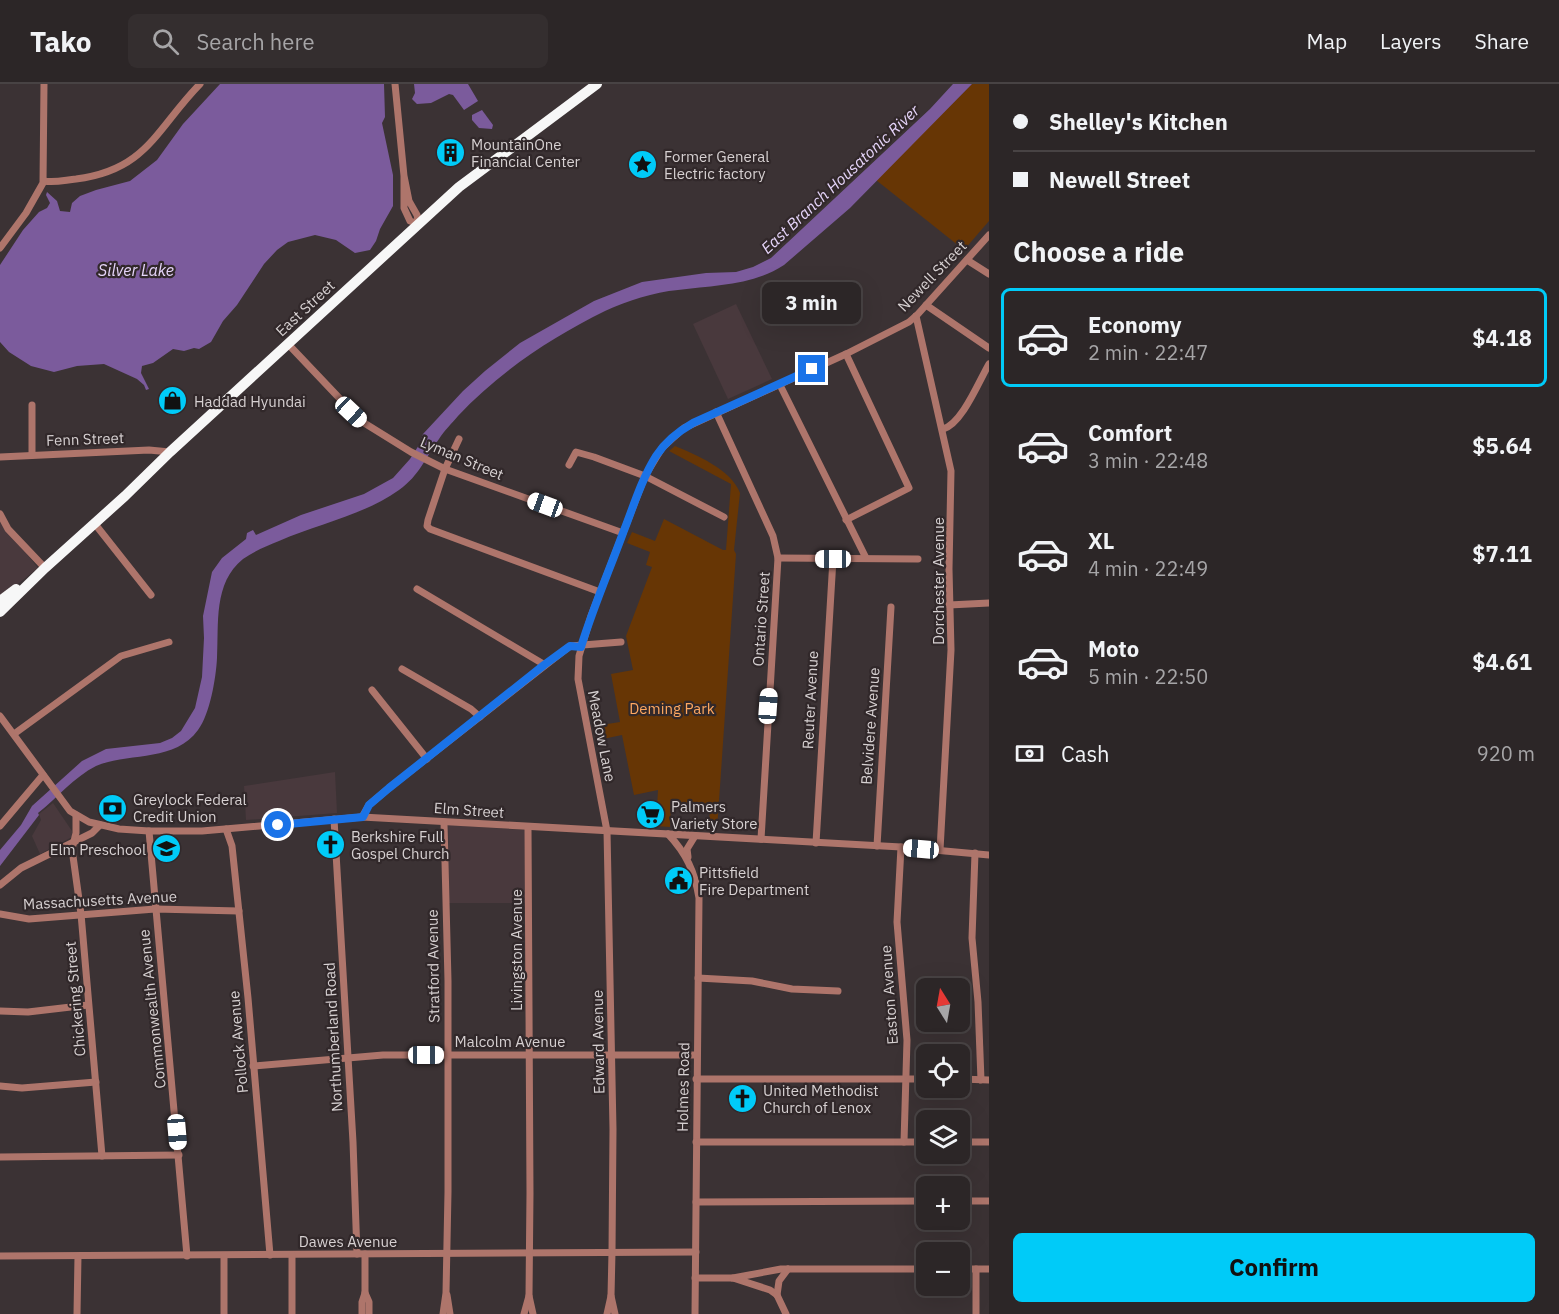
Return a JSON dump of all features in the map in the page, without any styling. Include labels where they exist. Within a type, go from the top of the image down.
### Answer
[{"type":"highway","name":"East Street","points":[[0,612],[170,452],[473,175],[597,84]]},
{"type":"highway","name":"East Street","points":[[0,601],[45,568]]},
{"type":"street","points":[[0,248],[36,200],[44,181],[44,84]]},
{"type":"street","points":[[44,181],[53,182],[100,175],[131,161],[146,148],[200,84]]},
{"type":"street","points":[[395,84],[404,176],[405,212],[410,221],[419,224]]},
{"type":"street","name":"Newell Street","points":[[581,647],[645,476],[656,455],[670,439],[684,428],[716,412],[780,385],[900,327],[916,316],[989,235]]},
{"type":"street","points":[[968,260],[989,274]]},
{"type":"street","points":[[926,305],[989,348]]},
{"type":"street","name":"Dorchester Avenue","points":[[916,316],[951,471],[949,605],[951,650],[940,850]]},
{"type":"street","name":"Lyman Street","points":[[288,344],[361,422],[411,452],[445,469],[623,533]]},
{"type":"street","points":[[846,354],[909,488],[846,520]]},
{"type":"street","points":[[942,429],[950,427],[960,414],[989,364]]},
{"type":"street","points":[[780,385],[866,558]]},
{"type":"street","points":[[32,405],[32,455]]},
{"type":"street","name":"Ontario Street","points":[[716,412],[773,536],[778,558],[761,840]]},
{"type":"street","points":[[459,439],[445,469],[427,525],[429,529],[600,592]]},
{"type":"street","name":"Fenn Street","points":[[0,457],[149,450],[170,452]]},
{"type":"street","points":[[569,465],[573,454],[580,453],[645,476],[724,517]]},
{"type":"street","points":[[0,514],[8,529],[45,568]]},
{"type":"street","points":[[95,524],[151,594]]},
{"type":"street","points":[[778,558],[918,559]]},
{"type":"street","name":"Reuter Avenue","points":[[816,843],[833,559]]},
{"type":"street","points":[[417,589],[544,665]]},
{"type":"street","points":[[949,605],[989,603]]},
{"type":"street","name":"Belvidere Avenue","points":[[877,846],[891,607]]},
{"type":"street","points":[[14,734],[121,656],[169,642]]},
{"type":"street","points":[[363,817],[369,805],[570,646],[581,647],[621,642]]},
{"type":"street","name":"Meadow Lane","points":[[581,647],[578,679],[607,831]]},
{"type":"street","points":[[402,669],[471,709],[480,717]]},
{"type":"street","points":[[372,690],[427,759]]},
{"type":"street","name":"Elm Street","points":[[0,716],[61,800],[76,815],[100,825],[149,831],[226,829],[363,817],[901,847],[989,855]]},
{"type":"street","points":[[0,826],[45,778]]},
{"type":"street","name":"Chickering Street","points":[[76,815],[76,833],[72,849],[81,914],[102,1156]]},
{"type":"street","name":"Northumberland Road","points":[[334,819],[347,1058],[365,1293]]},
{"type":"street","name":"Stratford Avenue","points":[[444,822],[448,981],[446,1293]]},
{"type":"street","points":[[0,885],[15,871],[92,833],[100,825]]},
{"type":"street","name":"Livingston Avenue","points":[[528,827],[529,1296]]},
{"type":"street","name":"Pollock Avenue","points":[[226,829],[232,846],[248,998],[270,1255]]},
{"type":"street","name":"Commonwealth Avenue","points":[[149,831],[187,1256]]},
{"type":"street","name":"Edward Avenue","points":[[607,831],[612,1054],[611,1296]]},
{"type":"street","name":"Holmes Road","points":[[668,834],[678,844],[689,862],[696,878],[699,898],[695,1314]]},
{"type":"street","points":[[689,862],[687,849],[695,836]]},
{"type":"street","name":"Easton Avenue","points":[[901,847],[897,922],[907,1040],[904,1142]]},
{"type":"street","points":[[970,1079],[985,1080],[972,938],[975,853]]},
{"type":"street","name":"Massachusetts Avenue","points":[[0,914],[22,919],[155,909],[239,911]]},
{"type":"street","points":[[698,978],[752,981],[792,988],[838,991]]},
{"type":"street","points":[[0,1011],[28,1012],[88,1005]]},
{"type":"street","name":"Malcolm Avenue","points":[[253,1066],[383,1055],[696,1055]]},
{"type":"street","points":[[696,1079],[916,1079]]},
{"type":"street","points":[[0,1086],[22,1088],[96,1082]]},
{"type":"street","points":[[696,1142],[916,1142]]},
{"type":"street","points":[[970,1142],[989,1142]]},
{"type":"street","points":[[0,1157],[179,1155]]},
{"type":"street","points":[[696,1202],[916,1201]]},
{"type":"street","points":[[970,1202],[989,1201]]},
{"type":"street","name":"Dawes Avenue","points":[[0,1256],[696,1252]]},
{"type":"street","points":[[292,1254],[292,1314]]},
{"type":"street","points":[[77,1314],[78,1256]]},
{"type":"street","points":[[224,1256],[224,1314]]},
{"type":"street","points":[[695,1278],[733,1278],[755,1272],[788,1269],[916,1269]]},
{"type":"street","points":[[786,1314],[777,1294],[779,1281],[788,1269]]},
{"type":"street","points":[[970,1269],[989,1269]]},
{"type":"street","points":[[976,1269],[976,1314]]},
{"type":"street","points":[[733,1278],[777,1294]]},
{"type":"street","points":[[362,1314],[365,1293]]},
{"type":"street","points":[[365,1293],[369,1302],[369,1314]]},
{"type":"street","points":[[443,1314],[446,1293]]},
{"type":"street","points":[[446,1293],[450,1314]]},
{"type":"street","points":[[524,1314],[529,1296]]},
{"type":"street","points":[[529,1296],[533,1314]]},
{"type":"street","points":[[607,1314],[611,1296]]},
{"type":"street","points":[[611,1296],[615,1314]]},
{"type":"shaded area","points":[[736,304],[772,379],[728,399],[693,324]]},
{"type":"shaded area","points":[[0,521],[38,568],[0,598]]},
{"type":"shaded area","points":[[335,772],[337,813],[246,820],[244,786]]},
{"type":"shaded area","points":[[53,803],[72,831],[72,837],[40,854],[32,836],[41,820],[39,814]]},
{"type":"shaded area","points":[[448,825],[525,830],[526,903],[449,903]]},
{"type":"green space","points":[[972,84],[989,84],[989,221],[964,250],[876,180]]},
{"type":"green space","name":"Deming Park","points":[[675,446],[702,458],[721,470],[735,484],[740,493],[734,550],[736,554],[717,830],[709,829],[710,805],[671,803],[670,827],[656,826],[658,790],[634,795],[622,735],[598,740],[595,726],[620,722],[611,674],[633,670],[626,636],[652,567],[646,565],[650,552],[627,543],[632,532],[655,541],[664,519],[726,550],[731,484],[669,451]]},
{"type":"water","name":"Silver Lake","points":[[220,84],[384,84],[385,117],[382,123],[393,175],[393,206],[370,250],[355,253],[336,240],[315,235],[288,242],[264,264],[237,305],[223,321],[211,342],[199,349],[184,351],[173,349],[153,363],[142,366],[141,373],[149,389],[146,390],[137,379],[104,364],[77,366],[54,372],[31,366],[9,352],[0,342],[0,265],[23,230],[39,212],[47,208],[50,203],[47,192],[57,201],[60,211],[70,212],[72,203],[80,196],[130,181],[157,160],[183,124]]},
{"type":"water","points":[[414,84],[468,84],[478,101],[464,110],[453,95],[449,94],[431,103],[417,104],[412,99],[415,93]]},
{"type":"water","points":[[953,84],[972,84],[850,208],[784,265],[746,281],[669,291],[641,298],[613,307],[585,321],[527,357],[474,400],[443,433],[422,466],[399,490],[371,506],[279,541],[243,559],[233,569],[222,592],[214,685],[206,715],[198,730],[176,748],[109,762],[88,771],[38,813],[39,815],[0,866],[0,850],[21,825],[32,806],[82,761],[106,749],[160,743],[181,731],[195,708],[202,677],[203,616],[212,572],[222,558],[246,539],[247,533],[253,530],[256,535],[301,515],[364,494],[393,478],[410,459],[423,434],[485,371],[520,343],[594,301],[642,282],[706,273],[736,272],[771,258],[930,109]]},
{"type":"water","points":[[482,110],[493,125],[492,129],[479,128],[472,120],[472,115]]},
{"type":"place","name":"MountainOne Financial Center","points":[[450,153]]},
{"type":"place","name":"Former General Electric factory","points":[[643,165]]},
{"type":"place","name":"Haddad Hyundai","points":[[173,401]]},
{"type":"place","name":"Greylock Federal Credit Union","points":[[112,808]]},
{"type":"place","name":"Palmers Variety Store","points":[[650,815]]},
{"type":"place","name":"Berkshire Full Gospel Church","points":[[330,845]]},
{"type":"place","name":"Elm Preschool","points":[[167,849]]},
{"type":"place","name":"Pittsfield Fire Department","points":[[678,881]]},
{"type":"place","name":"United Methodist Church of Lenox","points":[[742,1099]]},
{"type":"route","points":[[278,825],[363,817],[369,805],[389,788],[544,665],[570,646],[581,647],[633,506],[656,455],[676,434],[702,418],[812,369]]},
{"type":"water label","name":"East Branch Housatonic River","points":[[840,179]]}]
